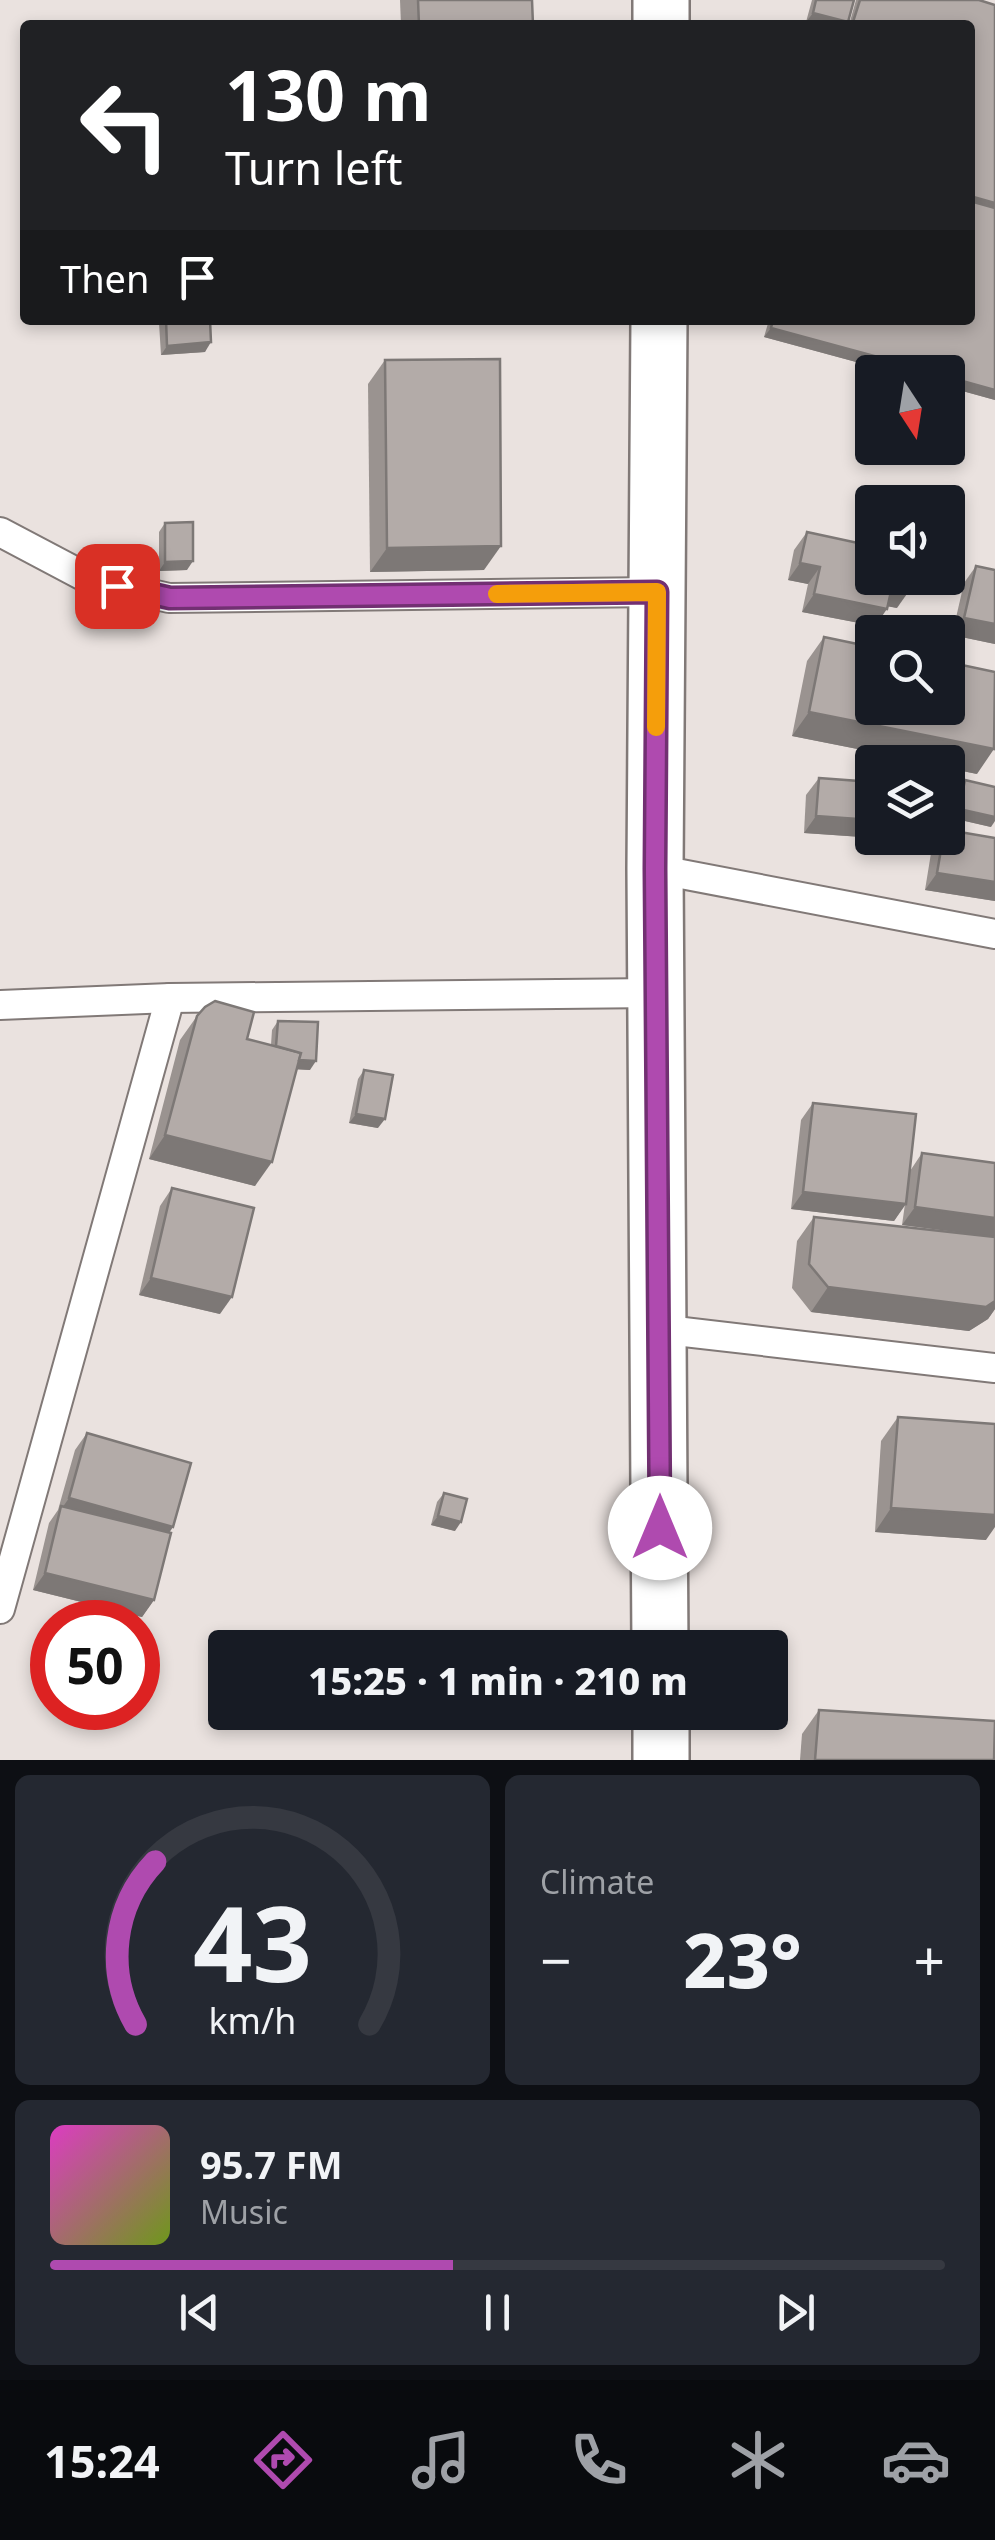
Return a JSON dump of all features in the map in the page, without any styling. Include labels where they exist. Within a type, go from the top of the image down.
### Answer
[{"type":"main road","points":[[659,325],[655,869],[660,1630]]},
{"type":"main road","points":[[661,1730],[661,1760]]},
{"type":"lane","points":[[0,532],[91,580],[170,598],[657,592]]},
{"type":"lane","points":[[655,869],[995,934]]},
{"type":"lane","points":[[0,1031],[7,1005],[170,998],[657,993]]},
{"type":"lane","points":[[0,1610],[170,998]]},
{"type":"lane","points":[[658,1329],[995,1368]]},
{"type":"building","points":[[418,0],[532,0],[533,20],[419,20]]},
{"type":"building","points":[[816,0],[854,0],[849,20],[813,13]]},
{"type":"building","points":[[860,0],[979,0],[995,5],[995,203],[975,197],[975,20],[854,20]]},
{"type":"building","points":[[975,202],[995,208],[995,390],[965,382],[965,355],[870,355],[771,328],[772,325],[975,325]]},
{"type":"building","points":[[166,325],[210,325],[211,342],[167,346]]},
{"type":"building","points":[[500,359],[501,546],[387,548],[385,360]]},
{"type":"building","points":[[193,522],[193,561],[165,562],[165,523]]},
{"type":"building","points":[[807,532],[855,542],[855,595],[890,595],[887,609],[814,594],[820,567],[800,563]]},
{"type":"building","points":[[976,566],[995,570],[995,624],[965,615]]},
{"type":"building","points":[[824,637],[855,643],[855,721],[809,712]]},
{"type":"building","points":[[965,666],[995,672],[994,749],[874,725],[965,725]]},
{"type":"building","points":[[819,778],[855,781],[855,819],[816,816]]},
{"type":"building","points":[[965,780],[995,787],[995,817],[965,810]]},
{"type":"building","points":[[965,833],[995,838],[995,882],[937,873],[940,855],[965,855]]},
{"type":"building","points":[[215,1001],[254,1012],[247,1039],[301,1053],[272,1162],[165,1135],[197,1016]]},
{"type":"building","points":[[278,1021],[318,1022],[316,1061],[299,1060],[301,1053],[276,1046]]},
{"type":"building","points":[[364,1070],[393,1075],[385,1119],[356,1114]]},
{"type":"building","points":[[813,1103],[916,1114],[906,1204],[803,1192]]},
{"type":"building","points":[[922,1153],[995,1163],[995,1218],[915,1207]]},
{"type":"building","points":[[172,1188],[254,1208],[232,1297],[151,1278]]},
{"type":"building","points":[[814,1217],[995,1237],[995,1301],[986,1307],[828,1287],[809,1264]]},
{"type":"building","points":[[898,1417],[995,1424],[995,1515],[891,1508]]},
{"type":"building","points":[[87,1433],[191,1463],[173,1527],[69,1498]]},
{"type":"building","points":[[444,1493],[467,1499],[461,1522],[438,1516]]},
{"type":"building","points":[[61,1506],[171,1533],[154,1600],[45,1573]]},
{"type":"building","points":[[819,1710],[995,1721],[994,1760],[815,1760]]},
{"type":"slow traffic","points":[[497,594],[657,592],[656,727]]},
{"type":"route","points":[[117,586],[170,598],[657,592],[660,1528]]}]
